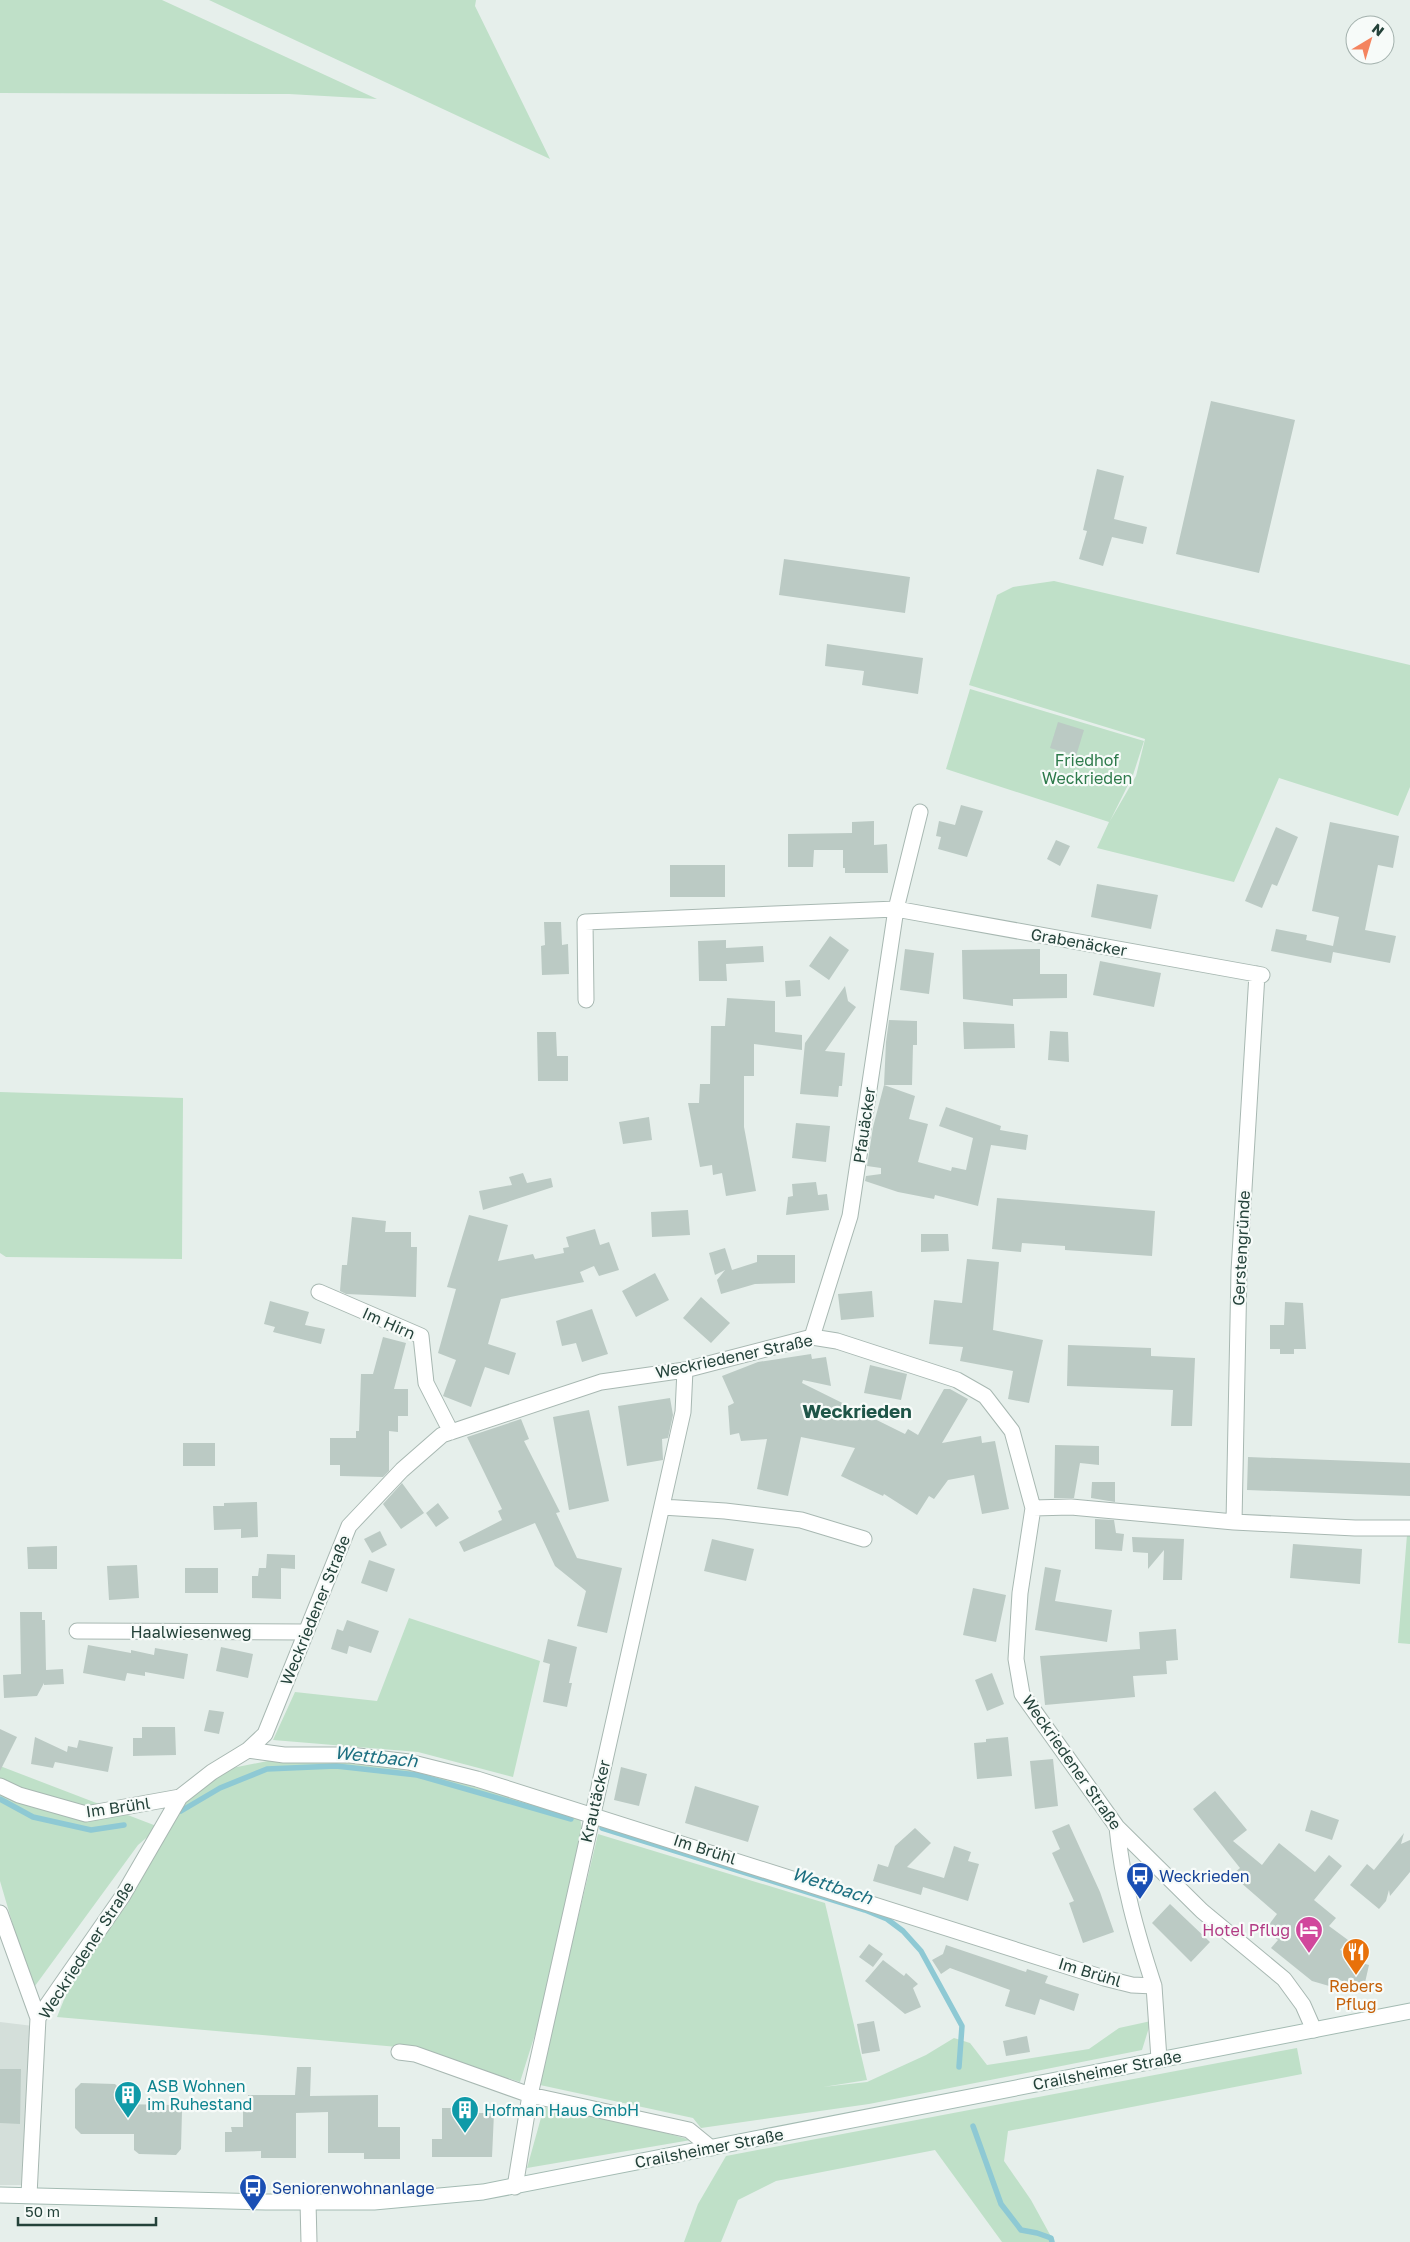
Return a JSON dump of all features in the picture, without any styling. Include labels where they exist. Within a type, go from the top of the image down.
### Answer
[{"type":"street","name":"Pfauäcker","points":[[812,1337],[850,1216],[896,909],[920,812]]},
{"type":"street","name":"Grabenäcker","points":[[896,909],[1259,975]]},
{"type":"street","points":[[586,1000],[585,922],[896,909]]},
{"type":"street","name":"Gerstengründe","points":[[1234,1522],[1239,1271],[1259,975]]},
{"type":"street","name":"Im Hirn","points":[[319,1292],[422,1336],[426,1383],[451,1432]]},
{"type":"street","name":"Weckriedener Straße","points":[[29,2195],[38,2018],[122,1897],[180,1797],[212,1772],[248,1750],[265,1734],[349,1526],[402,1470],[442,1435],[601,1382],[685,1370],[812,1337],[837,1341],[917,1365],[958,1380],[985,1396],[1012,1431],[1033,1508],[1020,1593],[1016,1659],[1022,1694],[1117,1827],[1202,1911],[1284,1978],[1302,2004],[1314,2030]]},
{"type":"street","name":"Krautäcker","points":[[515,2187],[530,2095],[683,1412],[685,1370]]},
{"type":"street","points":[[1033,1508],[1072,1507],[1234,1522],[1355,1528],[1410,1528]]},
{"type":"street","points":[[662,1508],[725,1511],[801,1520],[864,1539]]},
{"type":"street","name":"Haalwiesenweg","points":[[77,1631],[305,1632]]},
{"type":"street","name":"Im Brühl","points":[[248,1750],[284,1755],[350,1755],[409,1762],[477,1779],[1104,1978],[1132,1985],[1154,1986]]},
{"type":"street","name":"Im Brühl","points":[[0,1786],[19,1795],[86,1814],[180,1797]]},
{"type":"street","points":[[1117,1827],[1119,1854],[1134,1922],[1154,1986],[1159,2059]]},
{"type":"street","points":[[0,1914],[38,2018]]},
{"type":"street","name":"Crailsheimer Straße","points":[[0,2195],[374,2202],[515,2187],[1410,2011]]},
{"type":"street","points":[[399,2052],[415,2054],[530,2095],[689,2130],[711,2148]]},
{"type":"street","points":[[308,2202],[309,2242]]},
{"type":"shaded area","points":[[0,2022],[33,2026],[23,2185],[0,2185]]},
{"type":"green space","points":[[0,0],[162,0],[377,99],[289,94],[0,93]]},
{"type":"green space","points":[[209,0],[476,0],[475,6],[550,159]]},
{"type":"green space","name":"Friedhof Weckrieden","points":[[1054,581],[1410,665],[1410,787],[1398,816],[1279,778],[1234,882],[1097,848],[1109,822],[946,769],[970,689],[1144,741],[1133,775],[1110,821],[1136,776],[1145,739],[969,685],[997,595],[1013,587]]},
{"type":"green space","points":[[0,1092],[183,1098],[182,1259],[6,1257],[0,1253]]},
{"type":"green space","points":[[1407,1535],[1410,1535],[1410,1644],[1398,1643]]},
{"type":"green space","points":[[409,1618],[540,1661],[513,1777],[418,1752],[273,1740],[295,1692],[377,1701]]},
{"type":"green space","points":[[273,1760],[376,1760],[579,1812],[582,1829],[537,2028],[520,2082],[409,2048],[57,2017],[71,1982],[128,1903],[174,1813],[208,1783],[232,1768]]},
{"type":"green space","points":[[0,1766],[159,1827],[138,1845],[32,1990],[0,1881]]},
{"type":"green space","points":[[598,1834],[825,1903],[867,2080],[823,2087],[867,2082],[926,2055],[954,2038],[970,2043],[987,2065],[1089,2049],[1119,2028],[1151,2021],[1142,2050],[869,2104],[701,2128],[693,2118],[540,2085]]},
{"type":"green space","points":[[1297,2048],[1302,2074],[1008,2131],[1004,2161],[1031,2200],[1054,2242],[1002,2242],[935,2150],[776,2181],[738,2200],[721,2242],[684,2242],[698,2204],[726,2156]]},
{"type":"green space","points":[[544,2107],[633,2124],[691,2140],[527,2168]]},
{"type":"building","points":[[1211,401],[1295,420],[1259,573],[1176,554]]},
{"type":"building","points":[[1097,469],[1124,476],[1114,519],[1147,527],[1143,544],[1112,537],[1103,566],[1079,559],[1087,531],[1083,530]]},
{"type":"building","points":[[784,559],[910,577],[905,613],[779,595]]},
{"type":"building","points":[[827,644],[923,658],[918,694],[862,685],[864,671],[825,666]]},
{"type":"building","points":[[1058,722],[1084,730],[1076,756],[1050,748]]},
{"type":"building","points":[[961,805],[983,811],[967,857],[938,849],[941,837],[936,836],[939,821],[955,825]]},
{"type":"building","points":[[874,821],[874,845],[887,844],[888,873],[845,873],[845,868],[843,868],[843,850],[814,850],[813,867],[788,867],[788,834],[852,833],[852,822]]},
{"type":"building","points":[[1330,822],[1399,836],[1393,868],[1378,865],[1365,930],[1396,936],[1390,963],[1333,952],[1331,963],[1271,951],[1276,929],[1307,935],[1306,940],[1333,946],[1339,917],[1312,911]]},
{"type":"building","points":[[1276,827],[1298,837],[1277,886],[1272,884],[1262,908],[1245,901]]},
{"type":"building","points":[[1056,840],[1070,846],[1060,866],[1047,859]]},
{"type":"building","points":[[670,865],[725,865],[725,897],[670,897]]},
{"type":"building","points":[[1097,884],[1158,895],[1151,929],[1091,917]]},
{"type":"building","points":[[544,922],[561,922],[562,945],[568,944],[569,974],[542,975],[541,946],[545,945]]},
{"type":"building","points":[[830,936],[849,950],[829,980],[809,966]]},
{"type":"building","points":[[726,940],[726,948],[763,946],[764,962],[726,964],[727,981],[699,981],[698,941]]},
{"type":"building","points":[[905,949],[934,953],[929,994],[900,990]]},
{"type":"building","points":[[1040,949],[1040,974],[1067,974],[1067,998],[1013,999],[1013,1006],[963,999],[962,950]]},
{"type":"building","points":[[1100,961],[1161,973],[1154,1007],[1093,995]]},
{"type":"building","points":[[800,980],[801,996],[786,997],[785,981]]},
{"type":"building","points":[[845,986],[848,1001],[856,1007],[825,1051],[845,1053],[842,1086],[839,1086],[838,1097],[800,1094],[805,1043]]},
{"type":"building","points":[[727,998],[775,1001],[775,1032],[802,1035],[802,1050],[754,1044],[754,1076],[744,1076],[744,1127],[756,1191],[726,1196],[722,1173],[713,1175],[712,1165],[700,1167],[688,1103],[699,1103],[700,1084],[710,1084],[711,1026],[725,1026]]},
{"type":"building","points":[[889,1020],[917,1021],[917,1045],[913,1045],[912,1085],[884,1085]]},
{"type":"building","points":[[963,1022],[1014,1024],[1015,1048],[964,1049]]},
{"type":"building","points":[[1050,1031],[1068,1032],[1069,1062],[1048,1060]]},
{"type":"building","points":[[537,1032],[556,1032],[557,1056],[568,1056],[568,1081],[538,1081]]},
{"type":"building","points":[[884,1085],[915,1096],[909,1119],[928,1124],[918,1162],[951,1171],[952,1167],[966,1170],[973,1138],[939,1126],[946,1107],[1001,1126],[1000,1130],[1028,1135],[1026,1150],[991,1145],[978,1206],[935,1195],[934,1199],[898,1192],[865,1181],[866,1176],[881,1174],[881,1168],[867,1166],[873,1127]]},
{"type":"building","points":[[649,1117],[652,1140],[623,1144],[619,1122]]},
{"type":"building","points":[[796,1123],[830,1126],[826,1162],[792,1158]]},
{"type":"building","points":[[523,1173],[527,1183],[551,1178],[553,1187],[483,1210],[479,1191],[512,1185],[509,1177]]},
{"type":"building","points":[[816,1182],[818,1195],[827,1194],[829,1210],[786,1215],[788,1197],[793,1196],[792,1184]]},
{"type":"building","points":[[997,1198],[1155,1211],[1152,1256],[1065,1250],[1065,1246],[1022,1243],[1021,1252],[992,1249]]},
{"type":"building","points":[[688,1210],[690,1235],[652,1237],[651,1212]]},
{"type":"building","points":[[469,1215],[508,1225],[498,1261],[533,1254],[535,1259],[564,1253],[563,1248],[569,1247],[566,1237],[595,1229],[600,1245],[609,1242],[619,1270],[599,1276],[594,1266],[580,1272],[584,1282],[501,1299],[488,1344],[516,1353],[509,1375],[485,1367],[471,1407],[443,1396],[456,1360],[438,1353],[456,1289],[447,1287]]},
{"type":"building","points":[[352,1217],[386,1221],[385,1232],[411,1232],[411,1247],[417,1247],[416,1297],[346,1294],[340,1291],[342,1265],[347,1265]]},
{"type":"building","points":[[921,1234],[948,1234],[949,1251],[921,1252]]},
{"type":"building","points":[[725,1248],[732,1270],[757,1262],[757,1255],[795,1255],[795,1283],[755,1284],[721,1294],[717,1280],[725,1270],[715,1275],[709,1253]]},
{"type":"building","points":[[967,1259],[999,1262],[993,1330],[1043,1340],[1029,1403],[1008,1399],[1013,1371],[960,1361],[963,1347],[929,1344],[934,1300],[962,1303]]},
{"type":"building","points":[[655,1273],[669,1300],[636,1317],[622,1291]]},
{"type":"building","points":[[872,1291],[874,1317],[841,1320],[838,1294]]},
{"type":"building","points":[[701,1297],[730,1323],[711,1343],[683,1318]]},
{"type":"building","points":[[270,1301],[309,1312],[305,1325],[325,1329],[321,1344],[273,1332],[275,1327],[264,1324]]},
{"type":"building","points":[[1285,1302],[1303,1303],[1306,1349],[1294,1349],[1294,1354],[1280,1354],[1280,1349],[1270,1349],[1270,1325],[1284,1325]]},
{"type":"building","points":[[592,1309],[608,1354],[582,1362],[576,1343],[562,1346],[556,1321]]},
{"type":"building","points":[[383,1337],[406,1343],[394,1389],[408,1389],[408,1416],[398,1416],[398,1432],[389,1431],[389,1471],[383,1477],[340,1476],[340,1465],[330,1465],[330,1438],[356,1438],[356,1431],[359,1431],[361,1374],[373,1374]]},
{"type":"building","points":[[1068,1345],[1151,1348],[1151,1356],[1195,1358],[1192,1426],[1171,1426],[1173,1390],[1067,1386]]},
{"type":"building","points":[[811,1354],[812,1359],[826,1357],[831,1386],[803,1380],[802,1383],[905,1434],[908,1429],[918,1435],[944,1389],[950,1389],[968,1399],[942,1443],[981,1436],[982,1443],[995,1441],[1009,1509],[982,1514],[974,1475],[948,1480],[934,1499],[929,1496],[917,1515],[884,1494],[883,1496],[841,1476],[855,1448],[801,1437],[788,1496],[757,1489],[767,1439],[741,1441],[739,1433],[730,1435],[728,1406],[734,1403],[722,1376],[758,1362]]},
{"type":"building","points":[[870,1365],[907,1374],[901,1400],[864,1393]]},
{"type":"building","points":[[670,1398],[673,1415],[668,1438],[662,1439],[663,1460],[627,1466],[618,1406]]},
{"type":"building","points":[[589,1410],[609,1501],[569,1510],[553,1417]]},
{"type":"building","points":[[521,1419],[529,1439],[524,1441],[560,1512],[556,1513],[577,1558],[622,1568],[607,1633],[577,1626],[586,1591],[555,1566],[535,1523],[464,1552],[459,1542],[502,1520],[498,1511],[502,1509],[467,1437]]},
{"type":"building","points":[[183,1443],[215,1443],[215,1466],[183,1466]]},
{"type":"building","points":[[1055,1445],[1099,1446],[1099,1465],[1080,1463],[1074,1498],[1054,1498]]},
{"type":"building","points":[[1248,1457],[1410,1463],[1410,1496],[1247,1490]]},
{"type":"building","points":[[1092,1482],[1115,1482],[1115,1502],[1091,1498]]},
{"type":"building","points":[[402,1483],[424,1513],[401,1529],[383,1504]]},
{"type":"building","points":[[257,1502],[258,1537],[241,1538],[241,1529],[214,1530],[213,1506],[224,1506],[224,1503]]},
{"type":"building","points":[[438,1503],[449,1518],[436,1527],[426,1513]]},
{"type":"building","points":[[1095,1519],[1114,1520],[1116,1533],[1124,1534],[1122,1551],[1095,1549]]},
{"type":"building","points":[[380,1531],[387,1545],[372,1553],[364,1539]]},
{"type":"building","points":[[1132,1537],[1184,1539],[1182,1580],[1163,1580],[1164,1550],[1148,1569],[1148,1553],[1133,1552]]},
{"type":"building","points":[[712,1539],[754,1549],[746,1581],[704,1571]]},
{"type":"building","points":[[1293,1544],[1362,1549],[1360,1584],[1290,1578]]},
{"type":"building","points":[[57,1546],[57,1569],[28,1569],[27,1547]]},
{"type":"building","points":[[267,1554],[295,1555],[295,1569],[281,1568],[281,1599],[252,1598],[252,1576],[258,1576],[259,1568],[266,1568]]},
{"type":"building","points":[[369,1560],[395,1569],[387,1592],[361,1583]]},
{"type":"building","points":[[137,1565],[139,1598],[109,1600],[107,1566]]},
{"type":"building","points":[[1045,1567],[1061,1570],[1055,1601],[1112,1610],[1107,1642],[1035,1630]]},
{"type":"building","points":[[185,1568],[218,1568],[218,1593],[185,1593]]},
{"type":"building","points":[[973,1588],[1006,1595],[996,1642],[963,1635]]},
{"type":"building","points":[[20,1612],[42,1612],[42,1620],[45,1620],[46,1670],[63,1669],[64,1684],[44,1685],[44,1683],[37,1696],[4,1698],[3,1675],[21,1674]]},
{"type":"building","points":[[347,1620],[379,1631],[371,1653],[349,1646],[347,1654],[331,1649],[337,1629],[343,1631]]},
{"type":"building","points":[[1176,1629],[1178,1660],[1166,1661],[1167,1674],[1133,1676],[1135,1697],[1045,1705],[1040,1656],[1140,1649],[1139,1632]]},
{"type":"building","points":[[548,1639],[577,1647],[569,1683],[572,1683],[567,1707],[543,1702],[550,1664],[543,1662]]},
{"type":"building","points":[[88,1645],[131,1653],[131,1650],[154,1655],[155,1648],[188,1654],[184,1679],[145,1672],[145,1676],[127,1673],[125,1681],[83,1673]]},
{"type":"building","points":[[221,1647],[253,1654],[248,1678],[216,1671]]},
{"type":"building","points":[[992,1673],[1004,1704],[987,1711],[975,1680]]},
{"type":"building","points":[[209,1710],[224,1712],[219,1734],[204,1731]]},
{"type":"building","points":[[142,1727],[175,1727],[176,1755],[133,1756],[133,1738],[142,1738]]},
{"type":"building","points":[[0,1729],[17,1737],[0,1771]]},
{"type":"building","points":[[35,1737],[67,1752],[68,1746],[77,1748],[79,1740],[113,1747],[108,1772],[55,1762],[53,1768],[31,1764]]},
{"type":"building","points":[[1008,1737],[1012,1776],[977,1779],[974,1743],[986,1742],[986,1739]]},
{"type":"building","points":[[1053,1759],[1058,1806],[1035,1809],[1030,1761]]},
{"type":"building","points":[[621,1767],[647,1774],[639,1806],[614,1800]]},
{"type":"building","points":[[695,1786],[759,1806],[748,1842],[685,1823]]},
{"type":"building","points":[[1215,1791],[1247,1830],[1233,1841],[1262,1865],[1279,1843],[1315,1872],[1329,1855],[1342,1866],[1314,1900],[1336,1918],[1329,1926],[1348,1940],[1340,1950],[1352,1954],[1351,1960],[1369,1965],[1364,1987],[1339,1980],[1336,1988],[1312,1981],[1271,1948],[1278,1940],[1265,1930],[1277,1914],[1232,1875],[1240,1868],[1193,1809]]},
{"type":"building","points":[[1311,1810],[1339,1820],[1332,1840],[1305,1831]]},
{"type":"building","points":[[1069,1824],[1100,1892],[1114,1932],[1083,1943],[1069,1903],[1074,1901],[1052,1853],[1060,1849],[1052,1831]]},
{"type":"building","points":[[915,1828],[931,1843],[907,1867],[944,1878],[954,1846],[971,1852],[968,1861],[979,1864],[968,1901],[923,1887],[921,1895],[873,1881],[878,1864],[888,1867],[895,1846]]},
{"type":"building","points":[[1404,1833],[1401,1844],[1410,1840],[1410,1872],[1390,1896],[1389,1890],[1386,1901],[1379,1909],[1350,1885],[1367,1864],[1374,1870]]},
{"type":"building","points":[[1170,1904],[1210,1942],[1191,1962],[1152,1923]]},
{"type":"building","points":[[869,1944],[883,1954],[873,1967],[859,1957]]},
{"type":"building","points":[[946,1945],[1026,1972],[1027,1969],[1048,1976],[1045,1983],[1079,1994],[1074,2011],[1040,1999],[1035,2015],[1005,2006],[1010,1990],[950,1968],[941,1974],[932,1960],[943,1954]]},
{"type":"building","points":[[883,1960],[904,1976],[906,1973],[918,1984],[913,1988],[921,2007],[905,2014],[865,1981]]},
{"type":"building","points":[[874,2021],[880,2051],[862,2054],[857,2024]]},
{"type":"building","points":[[1027,2036],[1030,2052],[1006,2056],[1003,2041]]},
{"type":"building","points":[[297,2067],[311,2067],[310,2096],[378,2095],[378,2127],[400,2127],[400,2159],[364,2159],[364,2153],[328,2153],[328,2112],[296,2113],[296,2158],[261,2158],[261,2151],[225,2152],[225,2132],[232,2132],[231,2127],[243,2127],[243,2100],[248,2099],[248,2095],[295,2095]]},
{"type":"building","points":[[0,2069],[21,2069],[20,2124],[0,2123]]},
{"type":"building","name":"ASB Wohnen im Ruhestand","points":[[81,2083],[115,2084],[120,2089],[119,2104],[174,2105],[182,2111],[181,2149],[176,2155],[139,2154],[134,2150],[134,2134],[81,2134],[75,2128],[75,2089]]},
{"type":"building","name":"Hofman Haus GmbH","points":[[442,2108],[477,2108],[477,2113],[494,2113],[492,2157],[432,2157],[432,2139],[442,2139]]},
{"type":"waterway","name":"Wettbach","points":[[181,1811],[220,1788],[267,1769],[336,1766],[417,1775],[571,1819]]},
{"type":"waterway","name":"Wettbach","points":[[0,1799],[33,1817],[91,1830],[124,1825]]},
{"type":"waterway","name":"Wettbach","points":[[602,1828],[865,1910],[887,1919],[903,1931],[921,1951],[962,2026],[959,2067]]},
{"type":"waterway","name":"Wettbach","points":[[973,2126],[1001,2204],[1021,2230],[1051,2238],[1052,2242]]},
{"type":"place","name":"Weckrieden","points":[[1140,1900]]},
{"type":"place","name":"Hotel Pflug","points":[[1309,1954]]},
{"type":"place","name":"Rebers Pflug","points":[[1356,1976]]},
{"type":"place","name":"ASB Wohnen im Ruhestand","points":[[128,2119]]},
{"type":"place","name":"Hofman Haus GmbH","points":[[465,2134]]},
{"type":"place","name":"Seniorenwohnanlage","points":[[253,2212]]},
{"type":"district","name":"Weckrieden","points":[[857,1411]]}]
